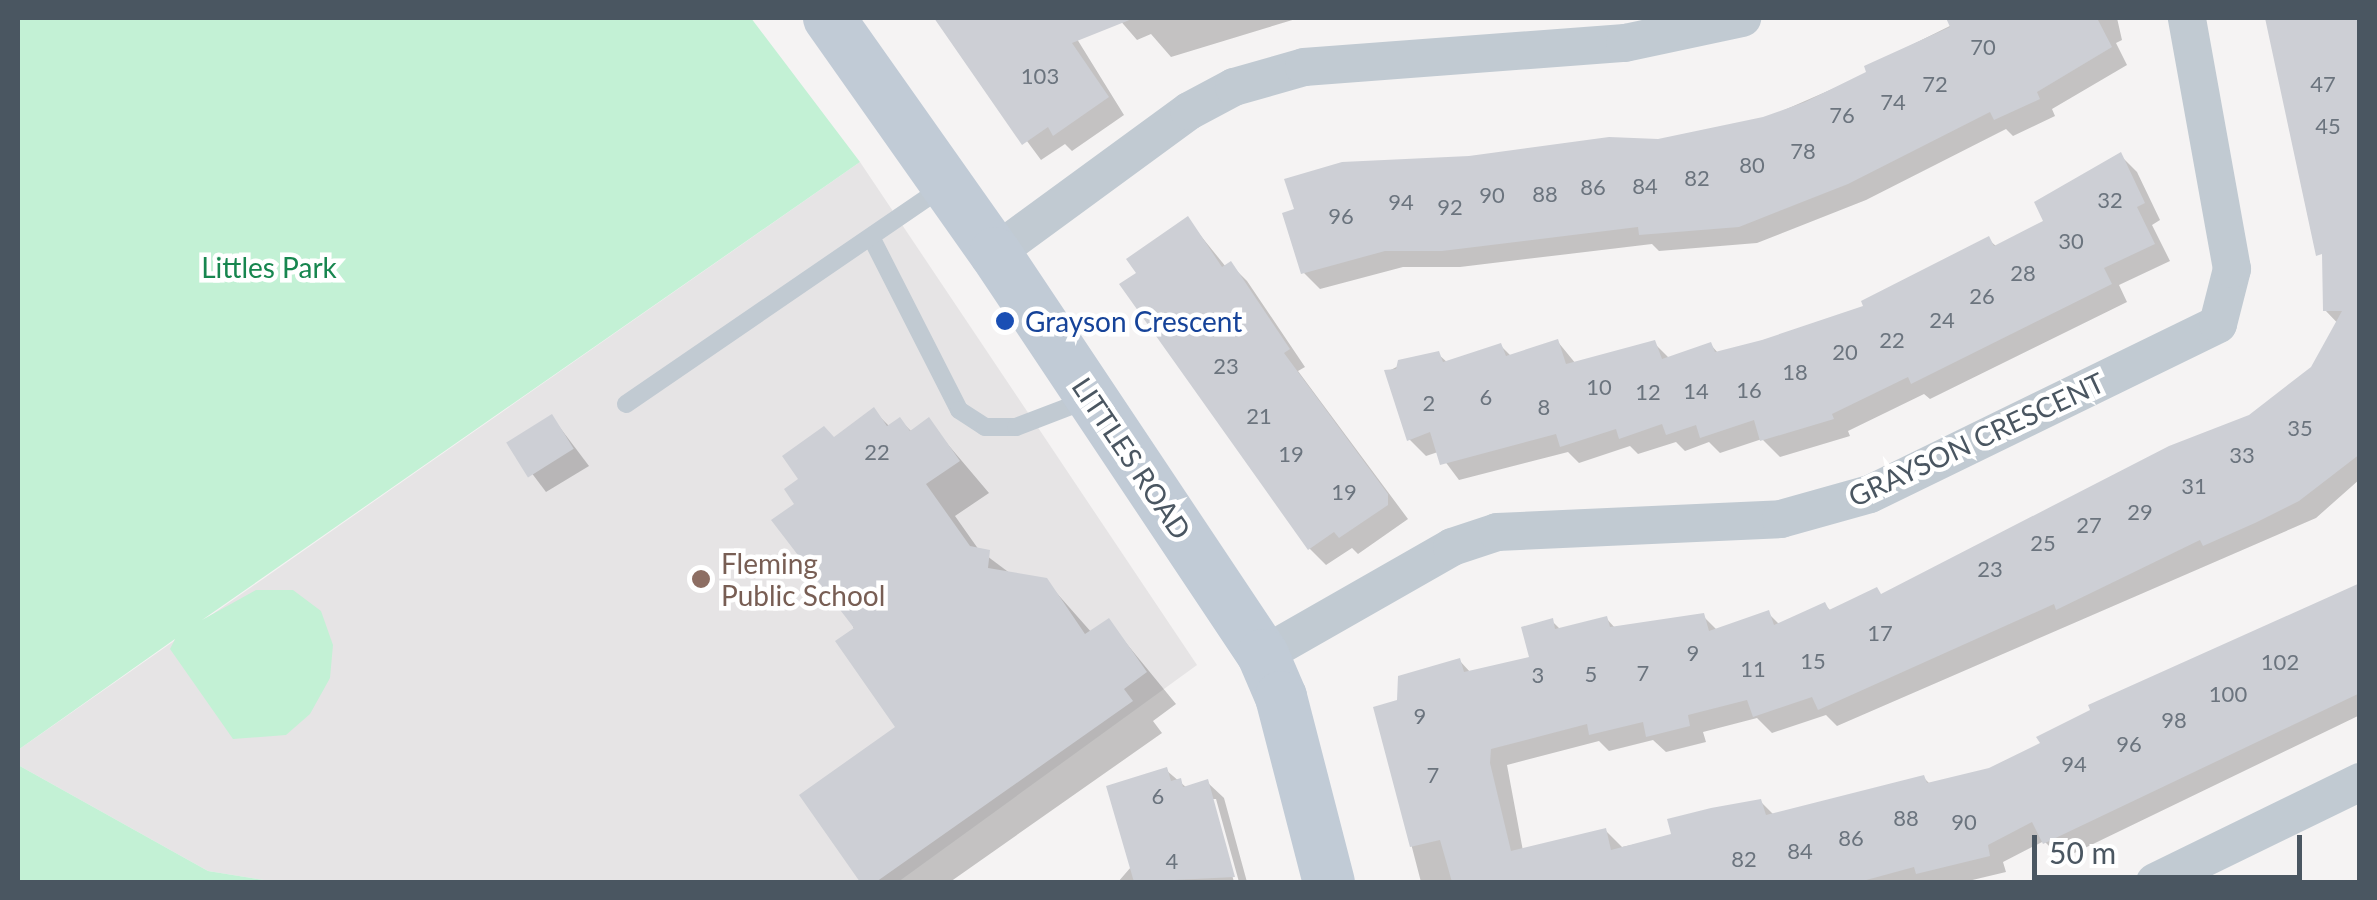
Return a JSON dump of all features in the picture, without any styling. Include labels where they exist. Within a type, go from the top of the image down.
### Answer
[{"type":"street","name":"LITTLES ROAD","points":[[828,18],[944,187],[995,253],[1263,655],[1281,697],[1329,882]]},
{"type":"street","points":[[995,253],[1188,111],[1234,86],[1304,67],[1625,43],[1742,18]]},
{"type":"street","name":"GRAYSON CRESCENT","points":[[1263,655],[1452,547],[1496,532],[1781,520],[1870,494],[2218,324],[2232,269],[2186,18]]},
{"type":"street","points":[[2156,882],[2360,782]]},
{"type":"lane","points":[[626,404],[944,187]]},
{"type":"lane","points":[[871,237],[959,410],[984,427],[1016,427],[1090,398]]},
{"type":"shaded area","name":"Fleming Public School","points":[[860,162],[1197,665],[898,882],[276,882],[208,871],[18,765],[18,750]]},
{"type":"green space","name":"Littles Park","points":[[18,18],[751,18],[860,162],[202,620],[256,590],[293,590],[321,611],[333,645],[330,678],[310,714],[286,735],[233,739],[170,649],[175,639],[18,750]]},
{"type":"green space","points":[[18,765],[208,871],[276,882],[18,882]]},
{"type":"building","points":[[934,18],[1132,19],[1072,43],[1109,97],[1053,136],[1048,127],[1022,145]]},
{"type":"building","points":[[1946,18],[2097,18],[2112,47],[2037,92],[2040,99],[1994,120],[1990,112],[1848,184],[1739,227],[1639,235],[1638,227],[1442,251],[1385,251],[1301,274],[1282,213],[1294,209],[1284,179],[1342,162],[1469,156],[1609,137],[1658,139],[1763,117],[1805,102],[1866,72],[1864,66],[1950,27]]},
{"type":"building","points":[[2265,18],[2360,18],[2360,454],[2299,501],[2255,523],[2203,546],[2200,540],[2056,610],[2054,604],[1818,710],[1812,697],[1753,717],[1747,700],[1688,715],[1690,726],[1646,737],[1643,722],[1589,735],[1587,724],[1491,749],[1490,763],[1511,851],[1606,828],[1611,850],[1671,834],[1667,819],[1711,808],[1761,799],[1766,815],[1924,775],[1927,783],[1989,768],[2040,743],[2036,737],[2090,710],[2088,705],[2360,583],[2360,693],[2043,844],[2032,822],[1988,845],[1990,856],[1916,874],[1914,867],[1859,882],[1452,882],[1440,840],[1410,847],[1373,707],[1397,700],[1398,676],[1460,658],[1464,672],[1529,657],[1521,627],[1553,618],[1555,629],[1607,616],[1610,627],[1704,613],[1709,631],[1769,610],[1774,625],[1825,602],[1829,610],[1877,587],[1881,594],[2169,446],[2249,415],[2311,367],[2342,311],[2323,311],[2322,254],[2316,256]]},
{"type":"building","points":[[2121,152],[2145,203],[2137,207],[2155,244],[2104,268],[2112,284],[1911,384],[1908,377],[1832,414],[1834,419],[1760,441],[1754,420],[1700,438],[1696,425],[1666,435],[1662,424],[1619,439],[1616,429],[1560,447],[1556,434],[1440,465],[1430,432],[1407,441],[1384,370],[1396,369],[1398,360],[1439,351],[1443,362],[1501,343],[1506,356],[1558,339],[1566,364],[1655,340],[1662,359],[1711,342],[1715,352],[1762,340],[1863,306],[1861,301],[1989,236],[1994,246],[2043,221],[2034,202]]},
{"type":"building","points":[[1188,216],[1222,267],[1231,261],[1290,349],[1284,353],[1388,494],[1388,505],[1339,538],[1334,532],[1308,550],[1119,284],[1136,273],[1126,259]]},
{"type":"building","points":[[874,407],[887,426],[900,417],[910,431],[929,417],[960,461],[926,484],[970,546],[990,550],[988,568],[1047,578],[1085,634],[1109,618],[1147,672],[1124,689],[1133,701],[876,882],[860,882],[799,795],[895,727],[835,641],[854,628],[771,520],[794,504],[784,489],[798,479],[782,456],[824,426],[834,437]]},
{"type":"building","points":[[552,414],[574,449],[528,477],[506,443]]},
{"type":"building","points":[[1167,767],[1171,781],[1181,778],[1183,787],[1208,779],[1235,877],[1134,882],[1106,786]]},
{"type":"place","name":"Grayson Crescent","points":[[1005,321]]},
{"type":"place","name":"Fleming Public School","points":[[701,579]]}]
